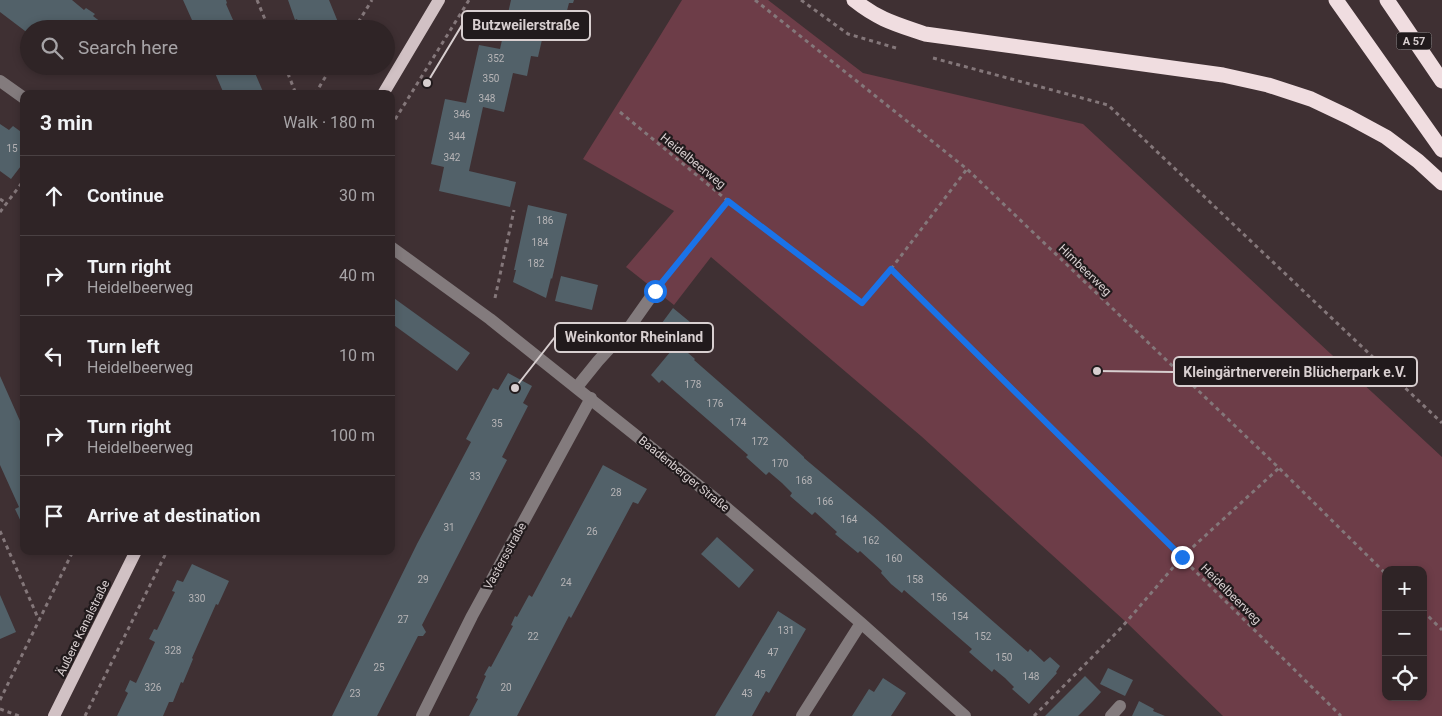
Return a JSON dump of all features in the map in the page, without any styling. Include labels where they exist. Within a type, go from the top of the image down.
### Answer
[{"type":"highway","points":[[854,0],[871,13],[889,22],[925,34],[1223,75],[1268,85],[1311,99],[1386,137],[1418,161],[1442,183]]},
{"type":"highway","points":[[1336,0],[1442,150]]},
{"type":"highway","name":"A 57","points":[[1386,0],[1442,81]]},
{"type":"main road","points":[[395,74],[439,0]]},
{"type":"main road","points":[[385,90],[394,75]]},
{"type":"main road","name":"Äußere Kanalstraße","points":[[54,716],[134,555]]},
{"type":"street","points":[[0,81],[20,95]]},
{"type":"street","name":"Baadenberger Straße","points":[[395,250],[490,318],[728,509],[861,623],[965,716]]},
{"type":"street","points":[[577,388],[631,324],[655,291]]},
{"type":"street","name":"Vastersstraße","points":[[422,716],[472,616],[591,398]]},
{"type":"street","points":[[802,716],[861,623]]},
{"type":"street","points":[[1111,716],[1120,706]]},
{"type":"path","points":[[257,0],[265,20]]},
{"type":"path","points":[[360,20],[372,0]]},
{"type":"path","points":[[395,120],[469,0]]},
{"type":"path","name":"Himbeerweg","points":[[755,0],[967,169],[1279,468],[1382,570]]},
{"type":"path","points":[[801,0],[848,34],[897,49]]},
{"type":"path","points":[[926,56],[1108,105],[1442,423]]},
{"type":"path","points":[[288,75],[294,90]]},
{"type":"path","points":[[317,90],[327,75]]},
{"type":"path","name":"Heidelbeerweg","points":[[620,112],[728,201],[862,303],[891,269],[1340,716]]},
{"type":"path","points":[[891,269],[967,169]]},
{"type":"path","points":[[0,212],[20,185]]},
{"type":"path","points":[[0,199],[6,203]]},
{"type":"path","points":[[655,291],[728,201]]},
{"type":"path","points":[[490,318],[514,210]]},
{"type":"path","points":[[1034,716],[1122,627],[1182,557],[1279,468]]},
{"type":"path","points":[[0,531],[39,619]]},
{"type":"path","points":[[0,700],[71,555]]},
{"type":"path","points":[[85,716],[165,555]]},
{"type":"path","points":[[1427,615],[1442,630]]},
{"type":"path","points":[[0,709],[18,716]]},
{"type":"shaded area","points":[[682,0],[768,0],[863,73],[1083,124],[1442,457],[1442,716],[1223,716],[1126,622],[921,436],[711,257],[674,305],[626,267],[674,211],[583,159]]},
{"type":"building","points":[[0,0],[72,0],[84,10],[86,8],[95,14],[93,16],[98,20],[20,20],[20,27],[0,12]]},
{"type":"building","points":[[183,0],[226,0],[233,20],[192,20]]},
{"type":"building","points":[[288,0],[329,0],[337,20],[297,19],[295,20]]},
{"type":"building","points":[[511,0],[574,0],[573,3],[569,3],[564,22],[547,18],[538,57],[531,56],[527,76],[513,73],[504,112],[483,107],[469,171],[516,182],[510,207],[439,191],[444,167],[431,164],[445,99],[466,103],[479,45],[500,49]]},
{"type":"building","points":[[216,75],[256,75],[262,90],[222,90]]},
{"type":"building","points":[[0,124],[9,130],[13,126],[20,131],[20,167],[11,179],[0,171]]},
{"type":"building","points":[[528,205],[567,214],[546,298],[513,282]]},
{"type":"building","points":[[561,276],[598,285],[592,310],[555,301]]},
{"type":"building","points":[[395,299],[470,353],[457,371],[395,326]]},
{"type":"building","points":[[673,308],[690,322],[684,329],[690,334],[680,346],[694,360],[1028,652],[1030,649],[1044,662],[1050,657],[1060,666],[1057,673],[1029,704],[1012,689],[1014,687],[1005,678],[994,669],[992,672],[969,652],[972,649],[904,590],[902,593],[891,584],[881,573],[882,571],[860,551],[858,553],[835,534],[837,532],[815,512],[812,515],[790,496],[792,493],[782,483],[769,472],[766,475],[746,457],[748,455],[715,426],[662,380],[659,383],[651,375],[676,345],[656,331]]},
{"type":"building","points":[[508,373],[532,386],[523,403],[528,406],[502,457],[507,460],[422,625],[426,632],[423,636],[418,636],[377,716],[332,716],[417,544],[471,442],[466,439],[493,388],[498,390]]},
{"type":"building","points":[[0,376],[20,421],[20,520],[15,509],[19,507],[0,465]]},
{"type":"building","points":[[603,465],[647,489],[638,504],[633,502],[571,618],[569,616],[517,716],[469,716],[478,699],[476,698],[486,676],[484,675],[489,666],[491,667],[513,626],[511,625],[515,616],[517,617],[529,595],[532,597]]},
{"type":"building","points":[[717,537],[754,570],[739,588],[701,554]]},
{"type":"building","points":[[192,564],[229,581],[218,605],[216,604],[183,683],[181,682],[173,702],[169,702],[163,716],[117,716],[128,693],[125,691],[130,680],[136,683],[155,642],[149,639],[154,629],[157,630],[175,592],[172,591],[177,580],[183,582]]},
{"type":"building","points":[[0,595],[16,632],[0,639]]},
{"type":"building","points":[[778,611],[806,629],[769,693],[766,691],[752,716],[715,716]]},
{"type":"building","points":[[1108,668],[1133,680],[1125,696],[1100,684]]},
{"type":"building","points":[[1085,676],[1101,692],[1078,716],[1045,716]]},
{"type":"building","points":[[883,678],[906,693],[891,716],[852,716],[869,689],[874,692]]},
{"type":"building","points":[[1139,701],[1154,709],[1153,711],[1165,716],[1132,716]]},
{"type":"place","name":"Butzweilerstraße","points":[[427,83]]},
{"type":"place","name":"Kleingärtnerverein Blücherpark e.V.","points":[[1097,371]]},
{"type":"place","name":"Weinkontor Rheinland","points":[[515,388]]},
{"type":"route","points":[[655,291],[728,201],[862,303],[891,269],[1182,557]]}]
